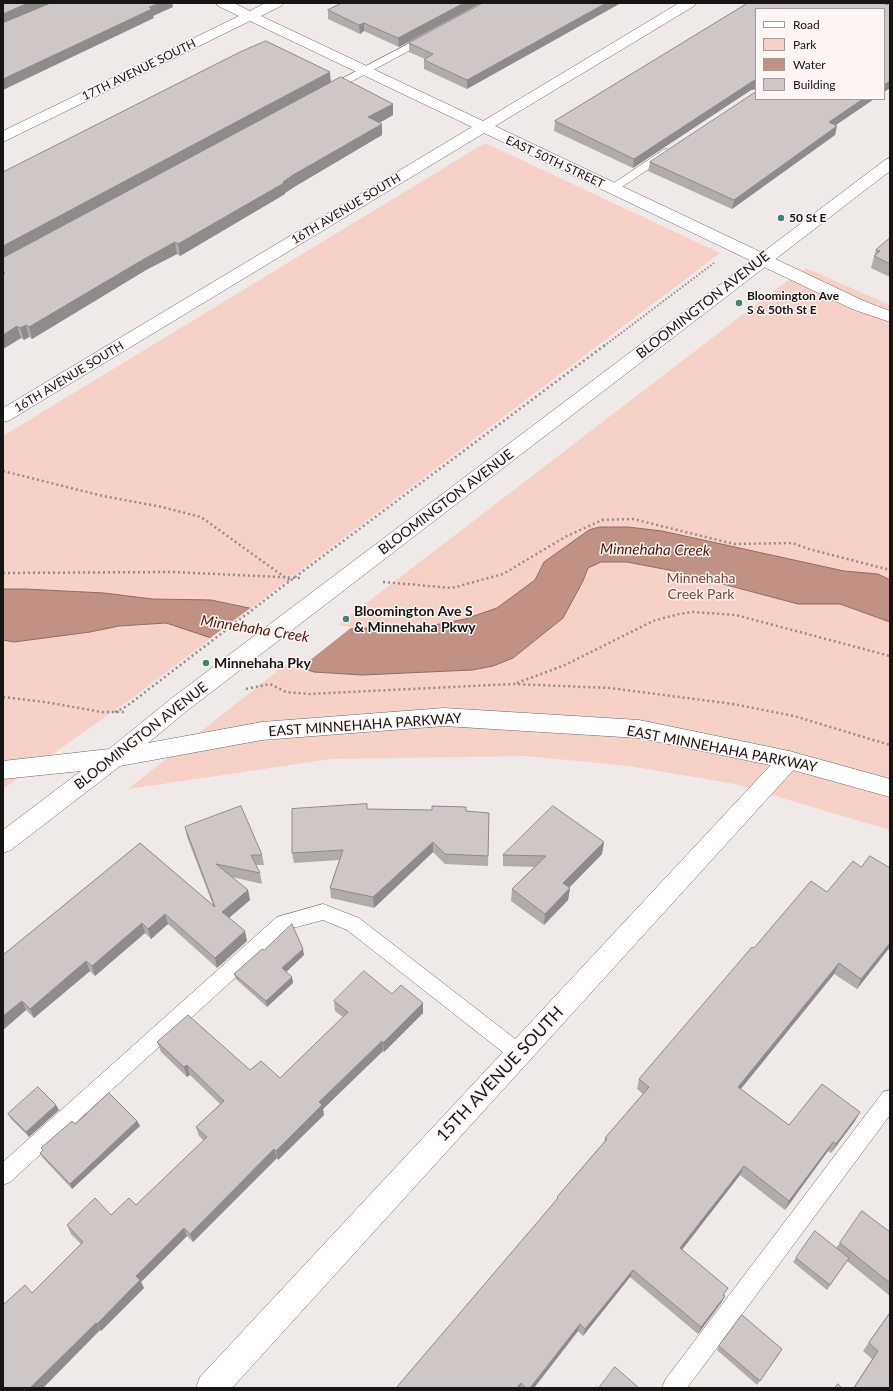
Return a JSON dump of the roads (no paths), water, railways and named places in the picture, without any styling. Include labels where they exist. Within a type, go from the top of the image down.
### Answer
[{"type":"street","name":"EAST 50TH STREET","points":[[222,3],[858,305],[890,317]]},
{"type":"street","name":"17TH AVENUE SOUTH","points":[[3,137],[276,3]]},
{"type":"street","name":"16TH AVENUE SOUTH","points":[[3,416],[689,3]]},
{"type":"street","name":"BLOOMINGTON AVENUE","points":[[3,842],[114,758],[180,704],[248,654],[890,163]]},
{"type":"street","name":"EAST MINNEHAHA PARKWAY","points":[[3,770],[114,758],[262,731],[444,717],[639,729],[789,760],[890,788]]},
{"type":"street","name":"15TH AVENUE SOUTH","points":[[211,1388],[789,760]]},
{"type":"lane","points":[[321,94],[437,32]]},
{"type":"lane","points":[[612,189],[674,148]]},
{"type":"lane","points":[[3,1175],[284,923],[323,912],[353,924],[520,1054]]},
{"type":"lane","points":[[673,1388],[890,1099]]},
{"type":"water","name":"Minnehaha Creek","points":[[600,527],[628,527],[662,531],[844,571],[878,574],[890,580],[890,622],[840,604],[798,604],[674,571],[627,562],[601,562],[588,568],[583,581],[563,618],[513,658],[493,666],[472,670],[362,675],[314,672],[166,623],[119,626],[90,632],[14,642],[3,640],[3,589],[104,593],[152,599],[211,600],[349,629],[435,625],[465,619],[497,608],[535,580],[544,562],[589,530]]},
{"type":"place","name":"50 St E","points":[[781,218]]},
{"type":"place","name":"Bloomington Ave S & 50th St E","points":[[739,303]]},
{"type":"place","name":"Bloomington Ave S & Minnehaha Pkwy","points":[[346,619]]},
{"type":"place","name":"Minnehaha Pky","points":[[206,663]]},
{"type":"park label","name":"Minnehaha Creek Park","points":[[701,586]]}]
